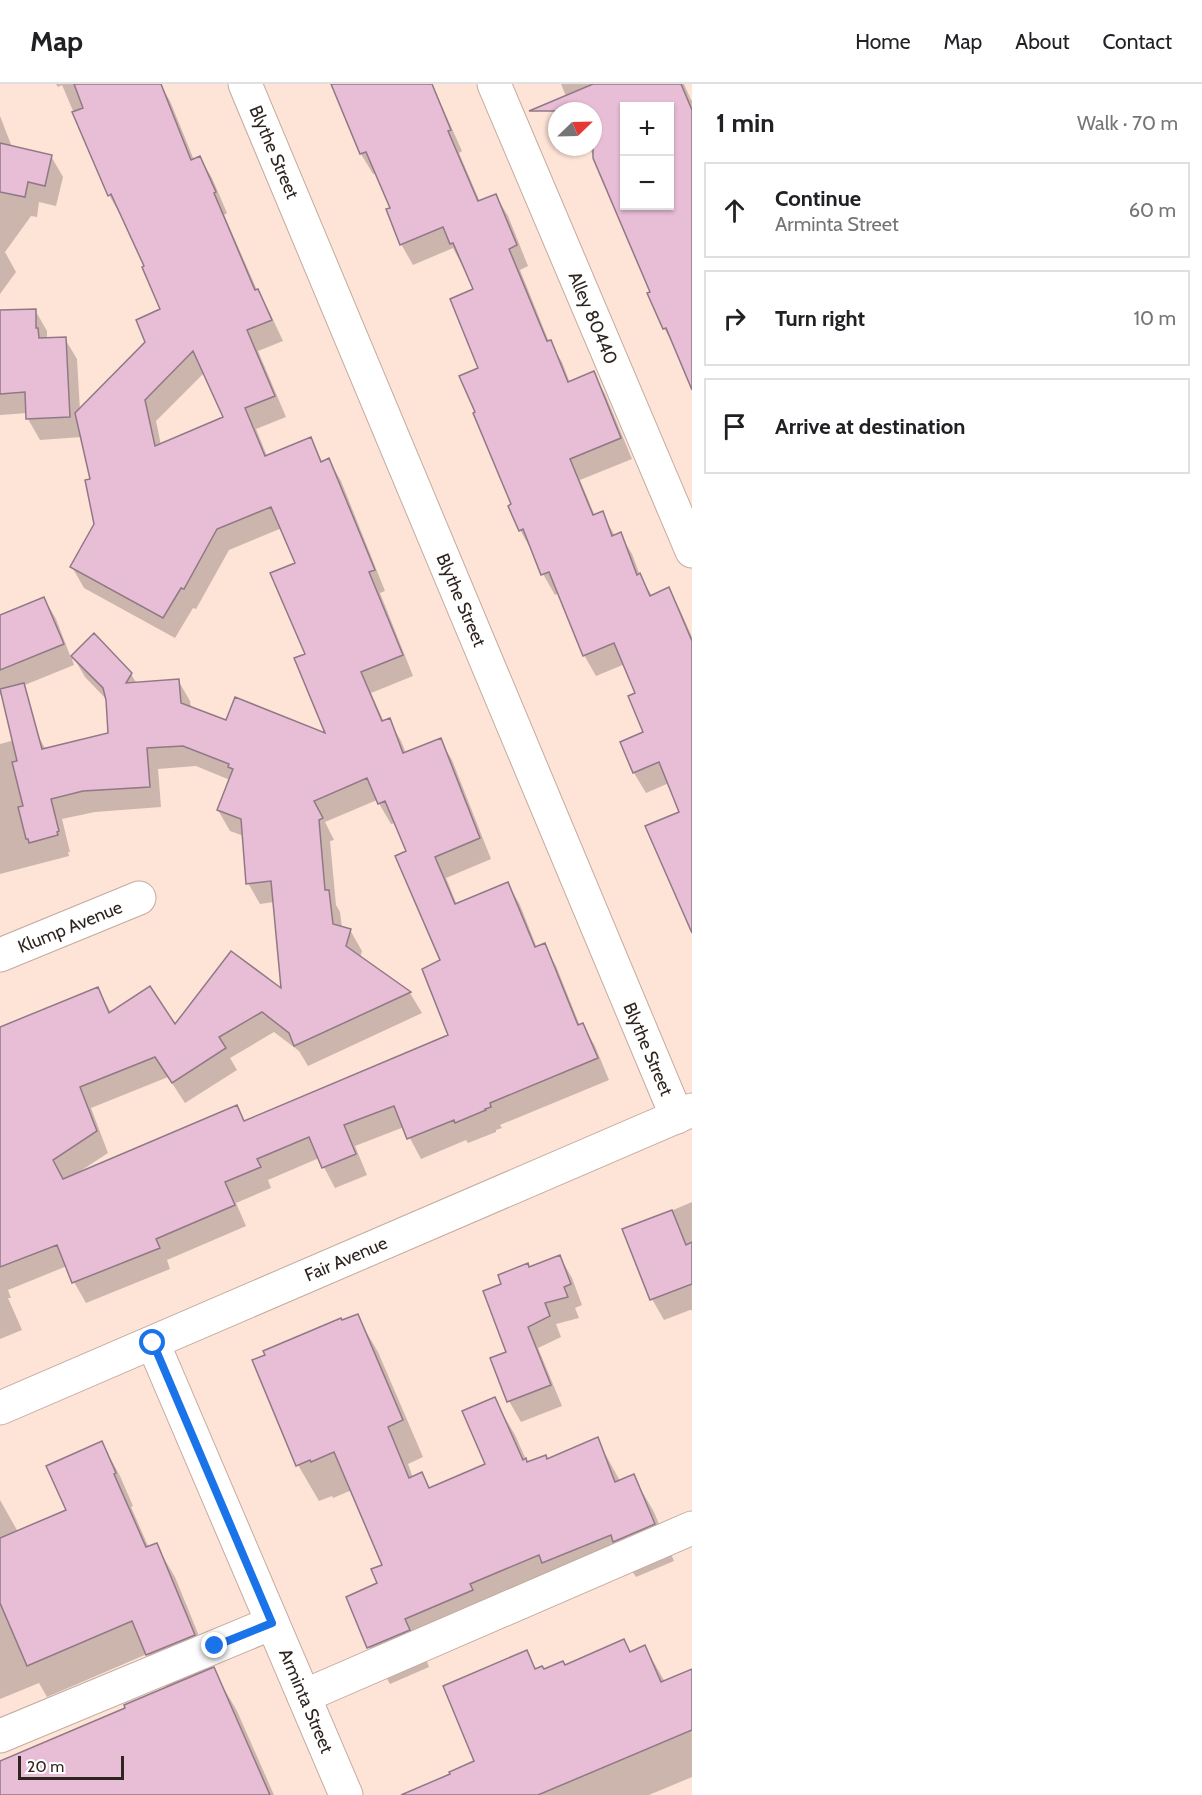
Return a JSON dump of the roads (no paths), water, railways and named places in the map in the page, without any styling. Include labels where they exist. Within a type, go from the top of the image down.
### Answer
[{"type":"street","name":"Blythe Street","points":[[245,84],[684,1114]]},
{"type":"street","name":"Alley 80440","points":[[494,84],[692,551]]},
{"type":"street","name":"Klump Avenue","points":[[0,955],[139,898]]},
{"type":"street","name":"Fair Avenue","points":[[0,1408],[684,1114]]},
{"type":"street","name":"Arminta Street","points":[[153,1343],[346,1795]]},
{"type":"street","points":[[304,1696],[692,1528]]},
{"type":"street","points":[[0,1736],[272,1623]]}]
